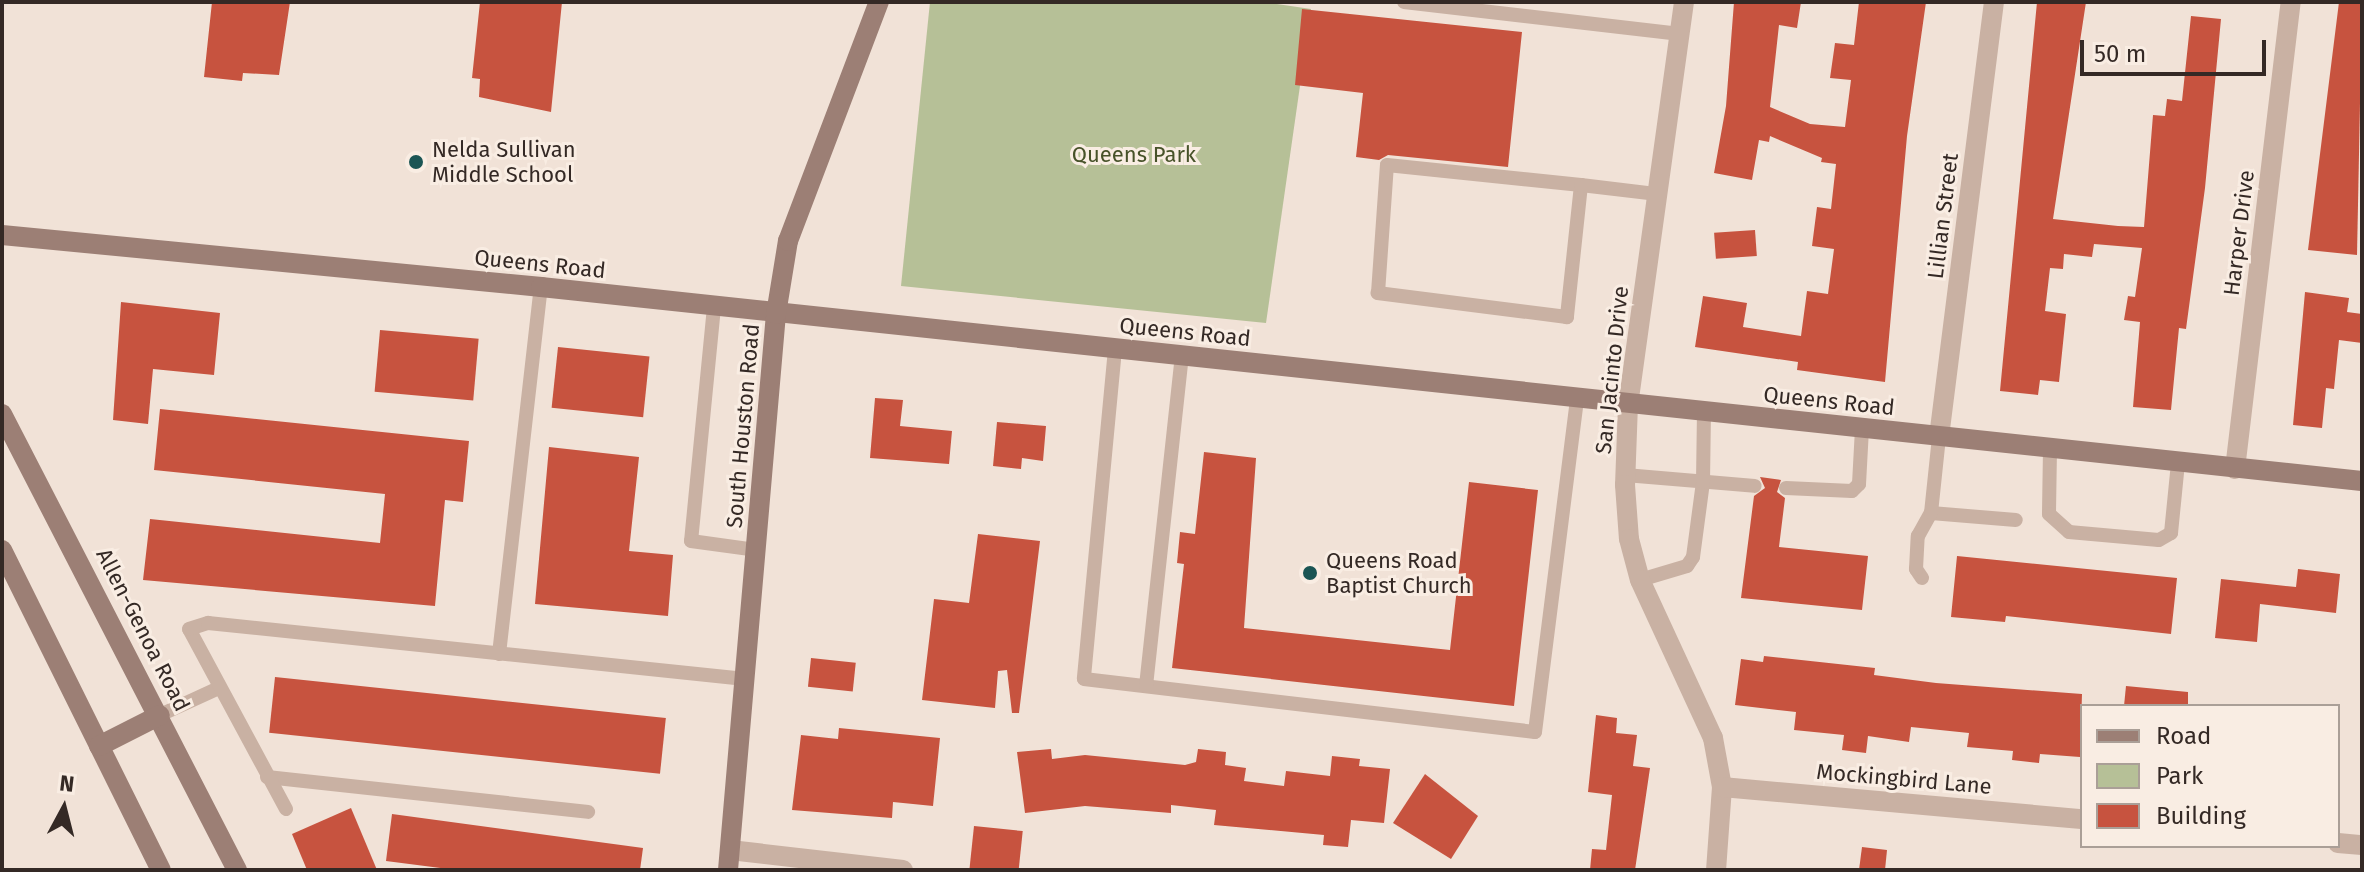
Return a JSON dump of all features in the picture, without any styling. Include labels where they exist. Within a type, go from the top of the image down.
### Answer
[{"type":"street","name":"South Houston Road","points":[[729,860],[776,314],[788,241],[879,2]]},
{"type":"street","name":"San Jacinto Drive","points":[[1684,2],[1628,404],[1625,475],[1629,539],[1640,580],[1713,738],[1722,787],[1716,870]]},
{"type":"street","name":"Lillian Street","points":[[1939,437],[1994,2]]},
{"type":"street","name":"Harper Drive","points":[[2235,469],[2291,2]]},
{"type":"street","name":"Queens Road","points":[[2,235],[541,287],[2362,481]]},
{"type":"street","name":"Allen-Genoa Road","points":[[2,414],[160,715],[237,870]]},
{"type":"street","points":[[2,550],[161,870]]},
{"type":"street","points":[[99,746],[160,715]]},
{"type":"street","name":"Mockingbird Lane","points":[[1722,787],[2080,819]]},
{"type":"street","points":[[2340,843],[2362,845]]},
{"type":"street","points":[[729,860],[903,870]]},
{"type":"lane","points":[[1404,2],[1680,34]]},
{"type":"lane","points":[[1581,185],[1567,317],[1378,293],[1387,165],[1581,185],[1657,194]]},
{"type":"lane","points":[[499,654],[541,287]]},
{"type":"lane","points":[[714,307],[691,541],[757,550]]},
{"type":"lane","points":[[1115,349],[1084,679],[1535,732],[1577,398]]},
{"type":"lane","points":[[1146,686],[1182,355]]},
{"type":"lane","points":[[1640,580],[1687,566],[1693,557],[1703,482],[1704,412]]},
{"type":"lane","points":[[1786,488],[1852,491],[1859,484],[1862,428]]},
{"type":"lane","points":[[1922,578],[1916,569],[1918,536],[1931,513],[1939,437]]},
{"type":"lane","points":[[2050,449],[2049,514],[2069,532],[2159,540],[2171,533],[2178,463]]},
{"type":"lane","points":[[1625,475],[1755,486]]},
{"type":"lane","points":[[1931,513],[2016,520]]},
{"type":"lane","points":[[286,809],[189,629],[208,623],[745,679]]},
{"type":"lane","points":[[160,715],[219,688]]},
{"type":"lane","points":[[267,777],[588,812]]},
{"type":"green space","name":"Queens Park","points":[[930,2],[1263,2],[1311,9],[1266,323],[901,286]]},
{"type":"building","points":[[212,2],[290,2],[279,75],[243,73],[242,81],[204,77]]},
{"type":"building","points":[[480,2],[562,2],[551,112],[479,97],[480,79],[472,78]]},
{"type":"building","points":[[1734,2],[1801,2],[1797,28],[1779,25],[1770,107],[1810,124],[1845,127],[1851,80],[1830,78],[1835,43],[1854,45],[1859,2],[1926,2],[1907,136],[1885,382],[1797,370],[1798,362],[1695,347],[1703,296],[1747,303],[1743,327],[1801,336],[1807,291],[1828,294],[1834,249],[1812,246],[1817,207],[1831,209],[1836,164],[1821,162],[1822,158],[1770,136],[1769,142],[1759,140],[1752,180],[1714,173],[1726,106]]},
{"type":"building","points":[[2037,2],[2086,2],[2053,219],[2118,226],[2144,227],[2153,115],[2165,116],[2167,99],[2182,101],[2191,16],[2221,19],[2205,188],[2186,329],[2179,328],[2171,410],[2133,407],[2140,322],[2124,320],[2128,296],[2135,297],[2142,248],[2094,244],[2092,257],[2064,254],[2063,269],[2050,268],[2045,311],[2066,314],[2059,382],[2040,380],[2038,395],[2000,391]]},
{"type":"building","points":[[2339,2],[2362,2],[2357,255],[2308,250]]},
{"type":"building","points":[[1302,9],[1522,32],[1508,167],[1388,155],[1379,160],[1356,157],[1363,93],[1295,85]]},
{"type":"building","points":[[1755,230],[1757,256],[1716,259],[1714,233]]},
{"type":"building","points":[[2305,292],[2349,298],[2347,312],[2362,314],[2362,343],[2339,340],[2334,389],[2326,388],[2322,428],[2293,425]]},
{"type":"building","points":[[121,302],[220,313],[214,375],[153,369],[148,424],[113,420]]},
{"type":"building","points":[[380,330],[479,339],[473,400],[375,392]]},
{"type":"building","points":[[558,347],[649,357],[643,417],[552,408]]},
{"type":"building","points":[[875,398],[903,400],[900,426],[952,431],[949,464],[870,458]]},
{"type":"building","points":[[160,409],[469,441],[463,502],[445,500],[435,606],[143,580],[150,519],[380,543],[385,494],[154,470]]},
{"type":"building","points":[[997,422],[1046,426],[1043,461],[1022,458],[1021,469],[993,466]]},
{"type":"building","points":[[549,447],[639,457],[629,551],[673,555],[668,616],[535,604]]},
{"type":"building","points":[[1204,452],[1256,458],[1244,628],[1450,650],[1469,482],[1538,490],[1514,706],[1172,668],[1184,564],[1177,563],[1180,532],[1195,534]]},
{"type":"building","points":[[1760,477],[1781,480],[1777,492],[1785,498],[1779,547],[1868,556],[1862,610],[1741,598],[1754,496],[1765,488]]},
{"type":"building","points":[[978,534],[1040,541],[1019,713],[1012,713],[1007,670],[998,671],[995,708],[922,700],[934,599],[969,603]]},
{"type":"building","points":[[1957,556],[2177,578],[2171,634],[2006,616],[2005,622],[1951,617]]},
{"type":"building","points":[[2298,569],[2340,574],[2336,613],[2260,604],[2257,642],[2215,638],[2221,579],[2296,587]]},
{"type":"building","points":[[1764,656],[1875,668],[1874,675],[1936,683],[2082,694],[2080,757],[2040,754],[2039,763],[2012,760],[2013,751],[1967,747],[1969,733],[1911,727],[1909,742],[1868,736],[1866,753],[1842,750],[1844,735],[1794,730],[1796,712],[1735,705],[1741,659],[1763,662]]},
{"type":"building","points":[[811,658],[856,663],[853,692],[808,687]]},
{"type":"building","points":[[275,677],[666,718],[660,774],[269,733]]},
{"type":"building","points":[[2126,686],[2188,692],[2188,704],[2124,704]]},
{"type":"building","points":[[1596,715],[1617,718],[1616,733],[1637,735],[1633,766],[1650,768],[1635,870],[1590,870],[1592,849],[1606,850],[1612,795],[1588,792]]},
{"type":"building","points":[[839,728],[940,738],[933,806],[893,802],[892,818],[792,810],[801,735],[838,739]]},
{"type":"building","points":[[1051,749],[1052,759],[1085,755],[1185,765],[1196,762],[1198,749],[1226,752],[1225,765],[1246,768],[1244,781],[1284,786],[1286,771],[1330,776],[1332,756],[1360,759],[1359,766],[1390,769],[1384,823],[1351,820],[1348,847],[1323,845],[1324,835],[1214,825],[1216,810],[1171,805],[1171,813],[1085,806],[1025,813],[1017,752]]},
{"type":"building","points":[[1425,774],[1478,816],[1451,859],[1393,823]]},
{"type":"building","points":[[351,808],[377,870],[307,870],[292,834]]},
{"type":"building","points":[[392,814],[643,848],[640,870],[456,870],[386,861]]},
{"type":"building","points":[[974,826],[1023,831],[1019,870],[969,870]]},
{"type":"building","points":[[1862,847],[1887,850],[1885,870],[1859,870]]},
{"type":"place","name":"Nelda Sullivan Middle School","points":[[416,162]]},
{"type":"place","name":"Queens Road Baptist Church","points":[[1310,573]]}]
